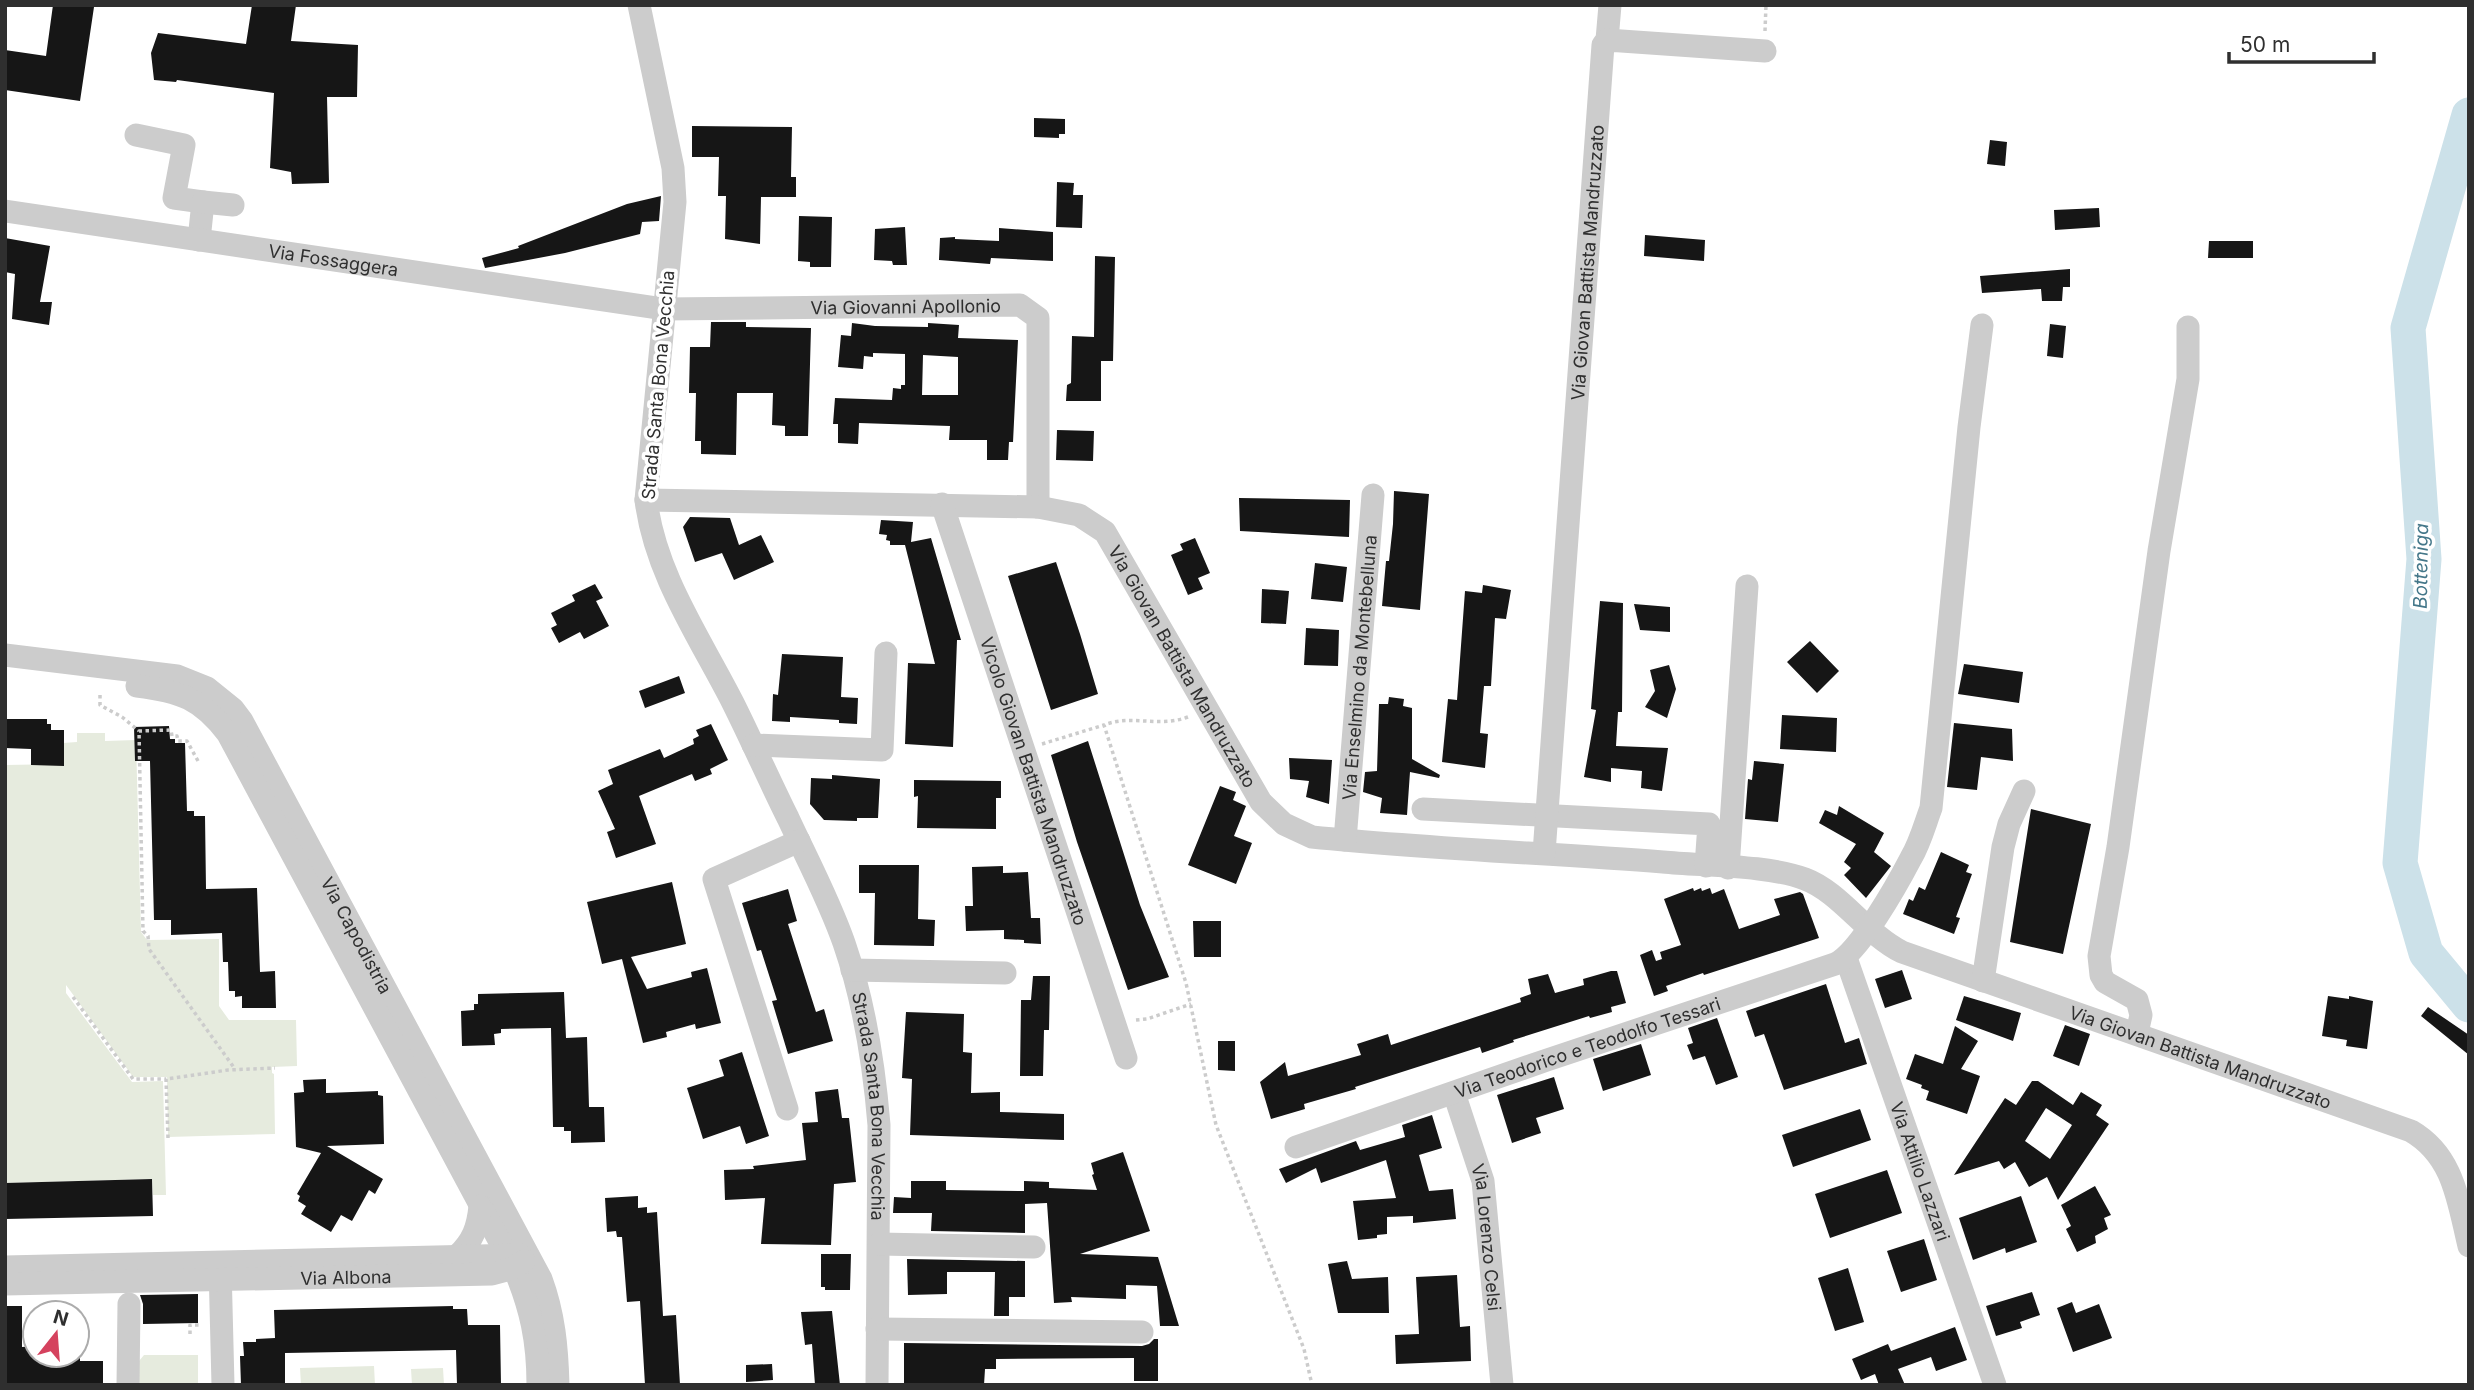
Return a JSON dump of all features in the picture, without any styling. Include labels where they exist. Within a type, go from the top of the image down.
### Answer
[{"type":"street","name":"Strada Santa Bona Vecchia","points":[[639,5],[673,168],[675,202],[646,500],[650,528],[662,564],[753,745],[826,900],[852,970],[867,1033],[876,1088],[880,1161],[877,1385]]},
{"type":"street","name":"Via Giovan Battista Mandruzzato","points":[[1544,853],[1603,45],[1607,40],[1610,5]]},
{"type":"street","points":[[1607,40],[1765,51]]},
{"type":"street","points":[[136,135],[184,145],[174,198],[233,205]]},
{"type":"street","points":[[199,240],[203,202]]},
{"type":"street","name":"Via Fossaggera","points":[[5,211],[664,309]]},
{"type":"street","name":"Via Giovanni Apollonio","points":[[664,309],[1020,304],[1038,318],[1038,507]]},
{"type":"street","points":[[1846,958],[1868,929],[1912,857],[1931,808],[1969,427],[1982,325]]},
{"type":"street","points":[[2137,1033],[2141,1016],[2137,1000],[2105,982],[2101,975],[2099,956],[2118,847],[2159,551],[2188,379],[2188,327]]},
{"type":"street","name":"Via Enselmino da Montebelluna","points":[[1345,840],[1373,495]]},
{"type":"street","name":"Via Giovan Battista Mandruzzato","points":[[646,500],[1038,507],[1079,515],[1105,531],[1261,802],[1284,824],[1312,837],[1717,867],[1791,875],[1815,883],[1868,929],[1902,953],[2395,1124],[2423,1138],[2438,1153],[2451,1177],[2469,1246]]},
{"type":"street","name":"Vicolo Giovan Battista Mandruzzato","points":[[942,504],[1126,1058]]},
{"type":"street","points":[[1717,867],[1747,586]]},
{"type":"street","points":[[753,745],[882,750],[886,653]]},
{"type":"street","name":"Via Capodistria","points":[[5,655],[177,676],[207,688],[233,709],[250,732],[517,1260],[536,1337],[538,1385]]},
{"type":"street","name":"Via Capodistria","points":[[5,671],[173,691],[204,707],[217,719],[228,734],[480,1206],[517,1260],[549,1300],[557,1349],[558,1385]]},
{"type":"street","points":[[1983,981],[2003,847],[2009,824],[2024,791]]},
{"type":"street","points":[[1423,809],[1709,824],[1717,867]]},
{"type":"street","points":[[787,1109],[714,879],[799,841]]},
{"type":"street","name":"Via Teodorico e Teodolfo Tessari","points":[[1296,1147],[1846,958]]},
{"type":"street","name":"Via Attilio Lazzari","points":[[1846,958],[1995,1385]]},
{"type":"street","name":"Strada Santa Bona Vecchia","points":[[852,970],[1004,973]]},
{"type":"street","name":"Via Lorenzo Celsi","points":[[1454,1093],[1483,1181],[1502,1385]]},
{"type":"street","points":[[457,1256],[475,1235],[480,1206]]},
{"type":"street","name":"Strada Santa Bona Vecchia","points":[[879,1244],[1034,1247]]},
{"type":"street","name":"Via Albona","points":[[5,1284],[457,1256],[517,1260]]},
{"type":"street","name":"Via Albona","points":[[5,1267],[472,1275],[492,1274],[517,1260]]},
{"type":"street","points":[[220,1272],[223,1385]]},
{"type":"street","name":"Via Albona","points":[[472,1275],[492,1282],[527,1303]]},
{"type":"street","points":[[128,1385],[129,1304]]},
{"type":"street","points":[[877,1329],[1142,1332]]},
{"type":"path","points":[[1765,51],[1766,5]]},
{"type":"path","points":[[100,695],[100,705],[122,717],[139,731],[172,730],[172,736],[177,736],[178,741],[187,741],[198,761]]},
{"type":"path","points":[[1034,746],[1119,719],[1175,722],[1208,710]]},
{"type":"path","points":[[1104,725],[1186,983],[1216,1125],[1304,1349],[1312,1385]]},
{"type":"path","points":[[139,731],[143,932],[148,936],[149,949],[235,1069]]},
{"type":"path","points":[[73,997],[133,1079],[166,1079],[235,1069],[275,1068]]},
{"type":"path","points":[[166,1079],[168,1138]]},
{"type":"shaded area","points":[[77,733],[105,733],[105,741],[136,740],[141,932],[147,940],[219,939],[219,1006],[229,1020],[296,1020],[297,1066],[272,1067],[275,1134],[168,1137],[167,1077],[133,1077],[66,985],[66,993],[132,1082],[163,1081],[166,1195],[153,1195],[152,1179],[5,1183],[5,765],[63,764],[63,743],[77,742]]},
{"type":"shaded area","points":[[144,1355],[198,1355],[198,1385],[138,1385],[139,1361]]},
{"type":"shaded area","points":[[374,1366],[375,1385],[301,1385],[300,1368]]},
{"type":"shaded area","points":[[443,1368],[444,1385],[412,1385],[411,1369]]},
{"type":"building","points":[[53,5],[94,7],[80,101],[5,90],[5,50],[46,56]]},
{"type":"building","points":[[252,5],[296,5],[291,41],[358,45],[357,97],[327,97],[329,183],[292,184],[291,172],[270,168],[274,93],[177,80],[154,80],[151,53],[158,33],[246,44]]},
{"type":"building","points":[[1034,118],[1065,119],[1065,134],[1059,134],[1059,138],[1034,137]]},
{"type":"building","points":[[692,126],[792,127],[791,177],[796,177],[796,197],[761,197],[760,244],[725,239],[726,196],[718,196],[719,157],[692,157]]},
{"type":"building","points":[[1990,140],[2007,142],[2005,166],[1987,164]]},
{"type":"building","points":[[1057,182],[1074,183],[1073,195],[1083,195],[1082,228],[1056,227]]},
{"type":"building","points":[[661,196],[659,221],[642,222],[640,234],[565,253],[485,268],[482,258],[519,248],[518,246],[627,204]]},
{"type":"building","points":[[2099,208],[2100,227],[2055,230],[2054,210]]},
{"type":"building","points":[[799,216],[832,217],[831,267],[810,267],[810,262],[798,261]]},
{"type":"building","points":[[905,227],[907,265],[874,260],[875,229]]},
{"type":"building","points":[[999,228],[1053,232],[1053,261],[991,258],[990,264],[939,260],[940,238],[999,241]]},
{"type":"building","points":[[1645,235],[1705,240],[1704,261],[1644,256]]},
{"type":"building","points":[[5,238],[50,246],[40,302],[52,302],[49,325],[12,319],[15,274],[5,272]]},
{"type":"building","points":[[2209,241],[2253,241],[2253,258],[2208,258]]},
{"type":"building","points":[[1095,256],[1115,257],[1113,361],[1101,361],[1101,401],[1066,401],[1067,385],[1071,383],[1072,336],[1094,337]]},
{"type":"building","points":[[2070,269],[2070,287],[2063,287],[2062,301],[2042,301],[2041,289],[1982,293],[1980,276]]},
{"type":"building","points":[[711,322],[746,322],[746,327],[811,328],[808,436],[785,436],[785,426],[772,425],[773,393],[737,393],[736,455],[701,454],[701,441],[695,441],[696,393],[689,393],[690,347],[710,347]]},
{"type":"building","points":[[852,323],[928,327],[928,323],[959,325],[958,338],[1018,340],[1013,442],[1009,442],[1008,460],[987,460],[987,440],[949,440],[950,426],[859,423],[858,444],[838,443],[838,424],[833,424],[835,398],[892,400],[893,388],[901,389],[901,385],[905,385],[905,354],[873,353],[873,357],[864,356],[863,369],[838,367],[841,335],[851,336]],"holes":[[[923,355],[958,357],[958,395],[922,395]]]},
{"type":"building","points":[[2050,324],[2066,326],[2063,358],[2047,356]]},
{"type":"building","points":[[1057,430],[1094,431],[1093,461],[1056,460]]},
{"type":"building","points":[[1394,491],[1429,494],[1420,610],[1382,606],[1393,524]]},
{"type":"building","points":[[1239,498],[1350,500],[1349,537],[1240,531]]},
{"type":"building","points":[[690,517],[730,518],[739,545],[761,535],[774,562],[734,580],[722,553],[695,562],[683,527]]},
{"type":"building","points":[[881,520],[913,522],[911,542],[931,538],[961,640],[957,640],[953,747],[905,744],[908,663],[935,664],[905,545],[890,545],[890,541],[886,540],[887,535],[879,534]]},
{"type":"building","points":[[1195,538],[1210,573],[1198,578],[1203,589],[1188,595],[1171,555],[1183,550],[1180,544]]},
{"type":"building","points":[[1056,562],[1098,694],[1051,710],[1008,576]]},
{"type":"building","points":[[1315,563],[1347,567],[1343,602],[1311,599]]},
{"type":"building","points":[[595,584],[603,598],[596,601],[609,626],[584,639],[580,632],[559,643],[551,628],[557,625],[551,613],[575,601],[572,595]]},
{"type":"building","points":[[1483,585],[1511,590],[1506,619],[1495,618],[1491,686],[1484,686],[1480,733],[1488,734],[1485,768],[1442,762],[1448,699],[1457,700],[1465,591],[1482,593]]},
{"type":"building","points":[[1262,589],[1289,591],[1286,624],[1261,623]]},
{"type":"building","points":[[1600,601],[1623,603],[1622,712],[1618,712],[1616,746],[1668,748],[1662,791],[1641,788],[1642,771],[1611,768],[1611,782],[1584,777],[1596,710],[1591,709]]},
{"type":"building","points":[[1634,604],[1670,607],[1670,632],[1640,630]]},
{"type":"building","points":[[1306,628],[1339,630],[1338,666],[1304,665]]},
{"type":"building","points":[[1810,641],[1839,671],[1817,693],[1787,662]]},
{"type":"building","points":[[782,654],[843,657],[841,697],[858,698],[857,724],[839,723],[839,720],[790,717],[790,722],[772,721],[773,694],[778,695]]},
{"type":"building","points":[[1964,664],[2023,672],[2019,703],[1958,694]]},
{"type":"building","points":[[1669,665],[1676,689],[1667,718],[1645,707],[1655,691],[1650,670]]},
{"type":"building","points":[[679,676],[685,693],[645,708],[639,691]]},
{"type":"building","points":[[1389,697],[1404,699],[1403,706],[1412,708],[1412,759],[1440,775],[1439,778],[1410,772],[1407,815],[1380,813],[1382,798],[1363,792],[1365,772],[1377,771],[1379,704],[1388,704]]},
{"type":"building","points":[[1782,715],[1837,718],[1836,752],[1780,749]]},
{"type":"building","points":[[5,719],[47,719],[51,730],[64,730],[64,766],[31,765],[31,749],[5,748]]},
{"type":"building","points":[[1954,723],[2012,729],[2013,761],[1981,757],[1977,790],[1947,787]]},
{"type":"building","points":[[711,724],[728,760],[710,769],[712,774],[695,781],[692,774],[639,796],[656,844],[616,858],[607,832],[615,829],[598,791],[613,784],[608,770],[660,749],[664,758],[694,744],[693,739],[699,736],[696,730]]},
{"type":"building","points":[[169,726],[170,739],[175,739],[175,743],[185,743],[187,811],[194,811],[194,816],[205,816],[206,889],[257,888],[260,972],[275,971],[276,1008],[242,1008],[242,996],[235,997],[235,991],[229,991],[228,962],[223,962],[222,933],[171,935],[171,920],[154,920],[150,761],[135,761],[134,727]]},
{"type":"building","points":[[1088,741],[1140,905],[1169,977],[1128,990],[1077,842],[1051,755]]},
{"type":"building","points":[[1289,758],[1332,760],[1329,804],[1306,797],[1309,781],[1290,779]]},
{"type":"building","points":[[1754,761],[1784,764],[1778,822],[1745,819],[1748,779],[1752,780]]},
{"type":"building","points":[[832,775],[880,779],[878,818],[857,818],[857,821],[824,820],[810,804],[811,778],[832,779]]},
{"type":"building","points":[[914,780],[1001,781],[1001,798],[996,798],[996,829],[917,828],[918,796],[914,797]]},
{"type":"building","points":[[1220,786],[1236,792],[1233,800],[1246,806],[1234,836],[1252,843],[1236,884],[1188,865]]},
{"type":"building","points":[[1839,806],[1884,833],[1874,852],[1891,866],[1866,898],[1844,875],[1851,868],[1844,862],[1856,844],[1819,823],[1825,810],[1837,815]]},
{"type":"building","points":[[2031,809],[2091,824],[2063,954],[2010,942]]},
{"type":"building","points":[[1941,852],[1969,865],[1966,872],[1972,874],[1956,917],[1960,918],[1954,934],[1903,914],[1909,899],[1913,901],[1919,887],[1925,890]]},
{"type":"building","points":[[859,865],[919,865],[918,919],[935,920],[934,946],[874,945],[875,893],[859,893]]},
{"type":"building","points":[[1003,866],[1003,873],[1028,872],[1031,918],[1040,918],[1041,944],[1004,939],[1004,930],[966,931],[965,906],[973,906],[972,867]]},
{"type":"building","points":[[672,882],[686,944],[631,957],[647,989],[692,977],[691,972],[707,968],[721,1023],[696,1029],[695,1024],[666,1032],[667,1037],[643,1043],[622,959],[602,964],[587,902]]},
{"type":"building","points":[[1693,888],[1694,891],[1701,888],[1702,891],[1710,888],[1712,894],[1724,889],[1739,929],[1780,915],[1774,899],[1800,892],[1819,938],[1666,986],[1668,991],[1654,996],[1640,955],[1652,950],[1656,961],[1662,959],[1660,952],[1681,945],[1664,899]]},
{"type":"building","points":[[788,889],[797,921],[788,924],[816,1012],[824,1009],[833,1041],[788,1054],[772,1001],[777,1000],[761,950],[757,951],[742,903]]},
{"type":"building","points":[[1193,921],[1221,921],[1221,957],[1194,957]]},
{"type":"building","points":[[1902,970],[1912,999],[1885,1008],[1875,979]]},
{"type":"building","points":[[1617,971],[1626,1003],[1611,1007],[1612,1012],[1590,1018],[1589,1016],[1513,1040],[1514,1042],[1482,1053],[1480,1047],[1304,1104],[1305,1109],[1271,1119],[1260,1082],[1285,1062],[1288,1076],[1361,1055],[1357,1044],[1388,1034],[1391,1045],[1521,1002],[1520,998],[1531,994],[1528,979],[1548,974],[1555,993],[1584,985],[1583,979]]},
{"type":"building","points":[[1033,976],[1050,976],[1049,1030],[1044,1030],[1043,1076],[1020,1076],[1021,1000],[1031,1000]]},
{"type":"building","points":[[1826,984],[1845,1043],[1859,1038],[1867,1064],[1784,1090],[1764,1034],[1755,1037],[1746,1011]]},
{"type":"building","points":[[564,992],[566,1038],[587,1037],[589,1107],[604,1107],[605,1142],[571,1143],[571,1131],[564,1131],[564,1127],[553,1127],[551,1028],[501,1029],[501,1033],[494,1034],[495,1045],[462,1046],[461,1011],[474,1010],[474,1004],[478,1004],[478,994]]},
{"type":"building","points":[[1964,996],[2021,1013],[2013,1041],[1956,1020]]},
{"type":"building","points":[[2328,996],[2349,999],[2349,996],[2373,1001],[2367,1049],[2346,1046],[2347,1040],[2322,1036]]},
{"type":"building","points":[[2428,1007],[2469,1035],[2469,1055],[2421,1016]]},
{"type":"building","points":[[906,1012],[964,1014],[963,1052],[972,1053],[971,1093],[1000,1092],[1000,1112],[1064,1114],[1064,1140],[910,1135],[912,1079],[902,1078]]},
{"type":"building","points":[[1717,1018],[1738,1077],[1716,1085],[1705,1056],[1693,1060],[1687,1045],[1693,1043],[1688,1028]]},
{"type":"building","points":[[2065,1025],[2090,1034],[2079,1066],[2053,1056]]},
{"type":"building","points":[[1955,1026],[1978,1041],[1961,1069],[1980,1076],[1967,1114],[1926,1100],[1929,1091],[1906,1079],[1915,1054],[1943,1064]]},
{"type":"building","points":[[1218,1041],[1235,1041],[1235,1071],[1218,1070]]},
{"type":"building","points":[[1641,1044],[1651,1075],[1603,1091],[1593,1059]]},
{"type":"building","points":[[742,1052],[769,1136],[746,1144],[740,1126],[703,1139],[687,1088],[724,1076],[719,1060]]},
{"type":"building","points":[[1554,1077],[1564,1109],[1536,1118],[1541,1133],[1512,1143],[1497,1095]]},
{"type":"building","points":[[326,1079],[326,1093],[378,1091],[378,1095],[383,1096],[384,1144],[327,1146],[383,1179],[375,1194],[369,1190],[352,1221],[341,1215],[331,1232],[301,1214],[306,1206],[298,1201],[300,1196],[297,1194],[321,1153],[296,1147],[294,1093],[304,1092],[303,1080]]},
{"type":"building","points":[[2032,1081],[2038,1081],[2073,1105],[2081,1092],[2102,1105],[2096,1115],[2109,1124],[2058,1200],[2047,1177],[2029,1187],[2015,1162],[2004,1169],[1999,1161],[1954,1175],[2005,1098],[2016,1105]],"holes":[[[2046,1108],[2072,1125],[2050,1159],[2025,1141]]]},
{"type":"building","points":[[838,1089],[842,1118],[849,1118],[856,1182],[834,1184],[831,1245],[761,1244],[765,1198],[725,1200],[724,1170],[754,1169],[753,1166],[806,1160],[802,1123],[818,1122],[815,1092]]},
{"type":"building","points":[[1860,1109],[1871,1140],[1793,1167],[1782,1135]]},
{"type":"building","points":[[1432,1115],[1442,1148],[1419,1155],[1429,1191],[1453,1189],[1456,1219],[1413,1223],[1413,1216],[1387,1217],[1387,1234],[1358,1240],[1353,1201],[1396,1198],[1386,1160],[1321,1183],[1316,1168],[1286,1183],[1279,1169],[1356,1141],[1360,1150],[1405,1137],[1402,1125]]},
{"type":"building","points":[[1123,1152],[1150,1231],[1080,1254],[1158,1257],[1179,1326],[1160,1326],[1157,1286],[1126,1285],[1126,1299],[1071,1297],[1072,1302],[1054,1303],[1047,1203],[1025,1204],[1025,1233],[931,1231],[932,1213],[893,1213],[894,1197],[911,1198],[911,1181],[946,1181],[946,1190],[1024,1191],[1024,1181],[1049,1182],[1049,1188],[1097,1190],[1091,1163]]},
{"type":"building","points":[[1887,1170],[1902,1213],[1830,1238],[1815,1194]]},
{"type":"building","points":[[152,1179],[153,1216],[5,1219],[5,1183]]},
{"type":"building","points":[[2095,1186],[2111,1215],[2104,1218],[2108,1229],[2095,1236],[2096,1243],[2077,1252],[2066,1229],[2071,1226],[2061,1205]]},
{"type":"building","points":[[638,1196],[638,1208],[647,1207],[647,1213],[657,1212],[663,1316],[676,1315],[680,1385],[645,1385],[640,1301],[627,1302],[622,1237],[617,1237],[616,1231],[607,1232],[605,1198]]},
{"type":"building","points":[[2021,1196],[2037,1242],[2006,1253],[2005,1248],[1973,1260],[1959,1218]]},
{"type":"building","points":[[1924,1239],[1937,1280],[1901,1292],[1887,1251]]},
{"type":"building","points":[[821,1254],[851,1254],[850,1290],[825,1290],[825,1287],[821,1287]]},
{"type":"building","points":[[907,1259],[1025,1261],[1025,1297],[1009,1297],[1009,1316],[994,1316],[995,1272],[947,1272],[947,1294],[908,1295]]},
{"type":"building","points":[[1347,1261],[1352,1279],[1388,1277],[1389,1313],[1338,1313],[1328,1264]]},
{"type":"building","points":[[1848,1268],[1864,1322],[1835,1331],[1818,1278]]},
{"type":"building","points":[[1457,1275],[1460,1327],[1470,1326],[1471,1361],[1396,1364],[1395,1335],[1419,1334],[1416,1277]]},
{"type":"building","points":[[2032,1292],[2040,1315],[2020,1322],[2022,1328],[1996,1336],[1986,1306]]},
{"type":"building","points":[[198,1294],[198,1323],[143,1324],[140,1295]]},
{"type":"building","points":[[2072,1302],[2076,1313],[2099,1304],[2112,1338],[2073,1352],[2057,1308]]},
{"type":"building","points":[[5,1306],[21,1306],[21,1369],[91,1369],[91,1361],[103,1361],[103,1385],[5,1385]]},
{"type":"building","points":[[453,1306],[453,1309],[467,1309],[468,1325],[500,1325],[501,1385],[457,1385],[456,1350],[285,1353],[285,1385],[241,1385],[240,1356],[244,1356],[243,1342],[275,1338],[274,1310]]},
{"type":"building","points":[[832,1311],[840,1385],[815,1385],[812,1344],[805,1345],[801,1312]]},
{"type":"building","points":[[1955,1327],[1967,1360],[1936,1371],[1931,1357],[1898,1369],[1905,1385],[1879,1385],[1875,1374],[1861,1380],[1852,1359],[1888,1344],[1891,1351]]},
{"type":"building","points":[[1158,1339],[1158,1381],[1134,1381],[1134,1358],[996,1359],[996,1369],[985,1369],[984,1385],[904,1384],[904,1343],[1142,1346]]},
{"type":"building","points":[[772,1364],[773,1380],[746,1382],[746,1365]]},
{"type":"waterway","name":"Botteniga","points":[[2469,115],[2408,328],[2424,559],[2400,863],[2426,953],[2469,1005]]}]
